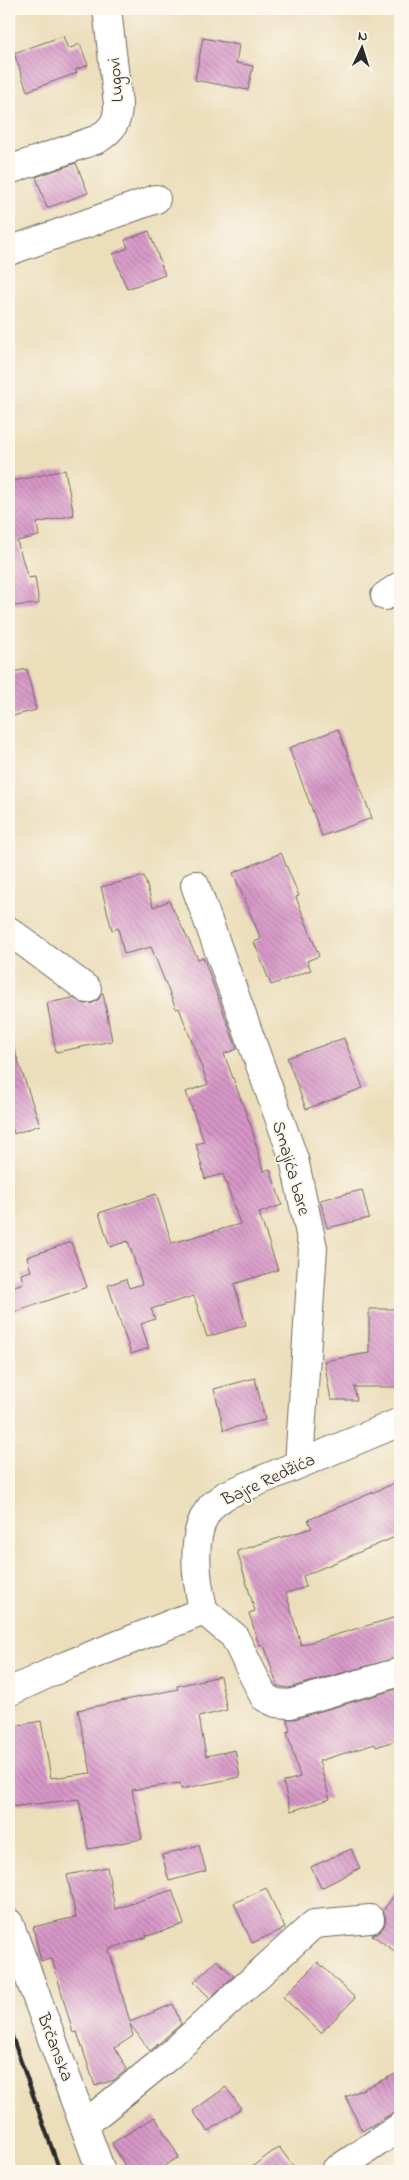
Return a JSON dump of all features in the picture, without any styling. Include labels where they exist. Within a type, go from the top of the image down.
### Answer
[{"type":"street","name":"Lugovi","points":[[9,170],[98,138],[110,131],[118,118],[108,9]]},
{"type":"street","points":[[9,251],[156,199]]},
{"type":"street","name":"Smajića bare","points":[[195,885],[294,1159],[313,1248],[299,1464]]},
{"type":"street","points":[[9,931],[88,989]]},
{"type":"street","name":"Bajre Redžića","points":[[204,1611],[198,1587],[196,1554],[202,1523],[210,1507],[226,1494],[400,1422]]},
{"type":"street","points":[[9,1692],[67,1665],[204,1611],[234,1636],[264,1697],[276,1703],[290,1704],[400,1672]]},
{"type":"street","points":[[85,2124],[170,2054],[314,1924],[370,1919]]},
{"type":"street","name":"Brčanska","points":[[9,1922],[101,2171]]},
{"type":"street","points":[[335,2171],[400,2127]]},
{"type":"building","points":[[63,36],[68,49],[80,44],[88,65],[75,70],[77,73],[27,91],[14,53]]},
{"type":"building","points":[[203,38],[239,45],[236,63],[253,66],[248,90],[195,80]]},
{"type":"building","points":[[76,163],[88,193],[47,208],[36,177]]},
{"type":"building","points":[[149,231],[165,275],[127,289],[113,254],[128,248],[125,240]]},
{"type":"building","points":[[65,470],[74,515],[37,523],[39,536],[17,541],[28,578],[35,577],[39,604],[9,606],[9,534],[11,533],[9,523],[9,482]]},
{"type":"building","points":[[27,669],[36,710],[9,717],[9,673]]},
{"type":"building","points":[[338,729],[372,818],[322,836],[289,748]]},
{"type":"building","points":[[281,853],[299,896],[296,897],[319,956],[307,961],[311,970],[271,985],[254,942],[261,939],[233,873]]},
{"type":"building","points":[[144,876],[153,907],[169,901],[198,959],[203,957],[237,1049],[224,1054],[252,1129],[263,1171],[270,1169],[282,1205],[259,1213],[278,1270],[234,1284],[246,1325],[207,1337],[194,1296],[151,1309],[155,1319],[141,1324],[149,1348],[131,1354],[108,1285],[126,1279],[129,1288],[142,1284],[128,1241],[110,1247],[99,1213],[156,1194],[172,1243],[240,1224],[223,1174],[205,1179],[196,1144],[204,1142],[186,1092],[208,1084],[179,1008],[176,1009],[151,947],[124,954],[118,928],[112,930],[101,887]]},
{"type":"building","points":[[102,993],[112,1041],[56,1052],[47,1003],[73,998],[85,1004],[93,1003],[99,999]]},
{"type":"building","points":[[344,1038],[363,1088],[306,1109],[287,1058]]},
{"type":"building","points":[[12,1043],[40,1125],[14,1134],[9,1117],[9,1044]]},
{"type":"building","points":[[362,1190],[369,1218],[327,1228],[320,1200]]},
{"type":"building","points":[[71,1242],[87,1287],[9,1314],[9,1288],[23,1283],[21,1274],[31,1271],[27,1257]]},
{"type":"building","points":[[369,1309],[400,1309],[400,1387],[354,1387],[357,1400],[331,1400],[324,1361],[369,1353]]},
{"type":"building","points":[[255,1378],[265,1420],[224,1430],[214,1389]]},
{"type":"building","points":[[400,1481],[400,1535],[303,1576],[306,1587],[286,1593],[301,1645],[400,1616],[400,1657],[288,1688],[277,1686],[264,1644],[259,1645],[249,1613],[255,1611],[237,1551],[312,1528],[308,1520]]},
{"type":"building","points":[[220,1676],[227,1710],[199,1717],[206,1756],[235,1750],[240,1777],[181,1789],[180,1783],[132,1790],[142,1839],[88,1849],[79,1799],[9,1807],[9,1727],[41,1721],[51,1778],[91,1773],[78,1710],[178,1689],[177,1686]]},
{"type":"building","points":[[400,1688],[400,1739],[376,1747],[375,1744],[319,1761],[330,1799],[291,1811],[283,1782],[300,1777],[287,1732],[290,1731],[287,1719],[294,1719]]},
{"type":"building","points":[[199,1845],[206,1871],[169,1881],[162,1855]]},
{"type":"building","points":[[351,1849],[360,1868],[321,1888],[311,1867]]},
{"type":"building","points":[[107,1867],[115,1909],[172,1890],[184,1924],[148,1936],[145,1934],[147,1937],[109,1949],[130,2022],[173,2004],[181,2024],[150,2051],[130,2024],[133,2036],[115,2048],[127,2069],[114,2080],[95,2086],[77,2032],[73,2033],[52,1959],[41,1961],[33,1927],[76,1917],[67,1875]]},
{"type":"building","points":[[400,1886],[400,1955],[372,1935],[379,1932],[384,1926],[386,1918],[383,1911]]},
{"type":"building","points":[[266,1888],[285,1928],[252,1943],[234,1903]]},
{"type":"building","points":[[217,1960],[234,1976],[210,1998],[194,1982]]},
{"type":"building","points":[[318,1962],[355,1998],[321,2033],[283,1997]]},
{"type":"building","points":[[400,2072],[400,2112],[391,2114],[362,2131],[346,2097]]},
{"type":"building","points":[[226,2087],[241,2108],[208,2132],[193,2111]]},
{"type":"building","points":[[155,2117],[179,2157],[156,2171],[128,2171],[112,2143]]},
{"type":"building","points":[[279,2147],[297,2171],[246,2171]]},
{"type":"railway","points":[[9,2028],[60,2171]]}]
